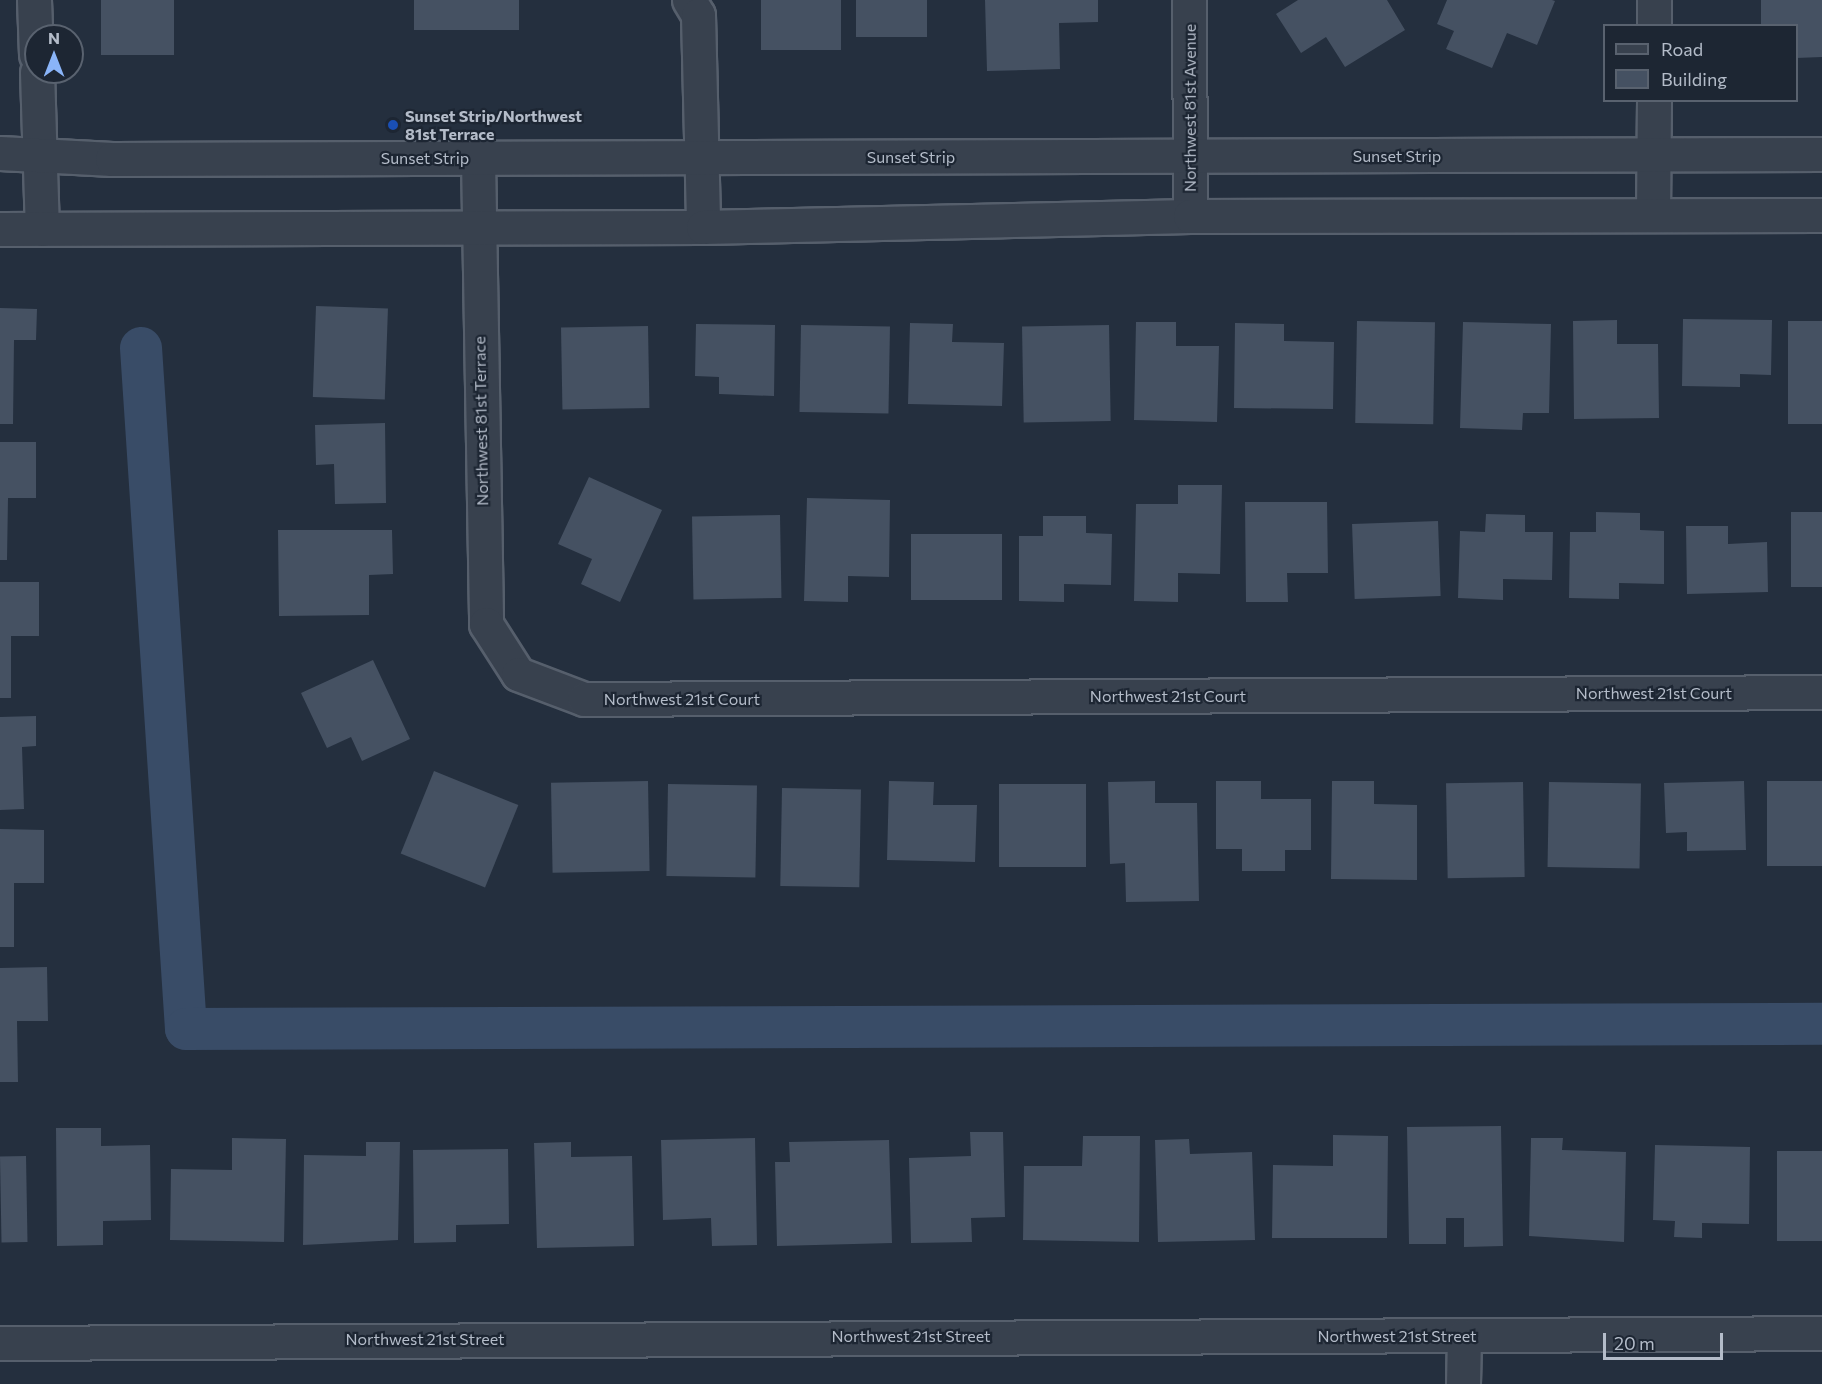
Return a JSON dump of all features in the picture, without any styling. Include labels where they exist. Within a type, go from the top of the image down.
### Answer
[{"type":"street","points":[[34,0],[35,24]]},
{"type":"street","points":[[689,0],[698,15],[703,227]]},
{"type":"street","name":"Northwest 81st Avenue","points":[[1189,0],[1190,216]]},
{"type":"street","points":[[1654,0],[1654,24]]},
{"type":"street","points":[[37,84],[42,230]]},
{"type":"street","points":[[1653,215],[1654,102]]},
{"type":"street","name":"Sunset Strip","points":[[0,153],[39,153],[112,159],[1822,154]]},
{"type":"street","name":"Northwest 81st Terrace","points":[[478,158],[486,624],[518,674]]},
{"type":"street","points":[[0,230],[703,227],[1190,216],[1822,214]]},
{"type":"street","name":"Northwest 21st Court","points":[[518,674],[584,699],[1822,692]]},
{"type":"street","name":"Northwest 21st Street","points":[[0,1343],[1822,1333]]},
{"type":"street","points":[[1463,1384],[1464,1336]]},
{"type":"building","points":[[101,0],[174,0],[174,55],[101,55]]},
{"type":"building","points":[[414,0],[519,0],[519,30],[414,30]]},
{"type":"building","points":[[761,0],[841,0],[841,50],[761,50]]},
{"type":"building","points":[[856,0],[927,0],[927,37],[856,37]]},
{"type":"building","points":[[985,0],[1098,0],[1098,22],[1059,23],[1060,69],[987,71]]},
{"type":"building","points":[[1298,0],[1387,0],[1405,30],[1345,67],[1326,37],[1301,53],[1276,14]]},
{"type":"building","points":[[1447,0],[1555,1],[1537,45],[1507,33],[1492,68],[1446,49],[1454,31],[1437,24]]},
{"type":"building","points":[[1761,0],[1822,0],[1822,57],[1798,58],[1798,24],[1761,24]]},
{"type":"building","points":[[316,306],[388,309],[385,399],[313,397]]},
{"type":"building","points":[[0,308],[37,309],[36,340],[14,340],[13,424],[0,424]]},
{"type":"building","points":[[1683,319],[1772,320],[1771,375],[1740,374],[1740,387],[1682,386]]},
{"type":"building","points":[[1617,320],[1617,344],[1658,344],[1659,418],[1574,419],[1573,321]]},
{"type":"building","points":[[1357,321],[1435,322],[1433,424],[1355,423]]},
{"type":"building","points":[[1788,321],[1822,321],[1822,424],[1788,424]]},
{"type":"building","points":[[1136,322],[1176,322],[1176,346],[1219,346],[1217,422],[1134,420]]},
{"type":"building","points":[[1463,322],[1551,324],[1549,413],[1523,413],[1522,430],[1460,428]]},
{"type":"building","points":[[910,323],[953,324],[952,342],[1004,343],[1002,406],[908,404]]},
{"type":"building","points":[[1235,323],[1284,324],[1284,341],[1334,342],[1333,409],[1234,408]]},
{"type":"building","points":[[696,324],[775,325],[774,396],[719,394],[719,377],[695,376]]},
{"type":"building","points":[[801,325],[890,327],[888,414],[799,412]]},
{"type":"building","points":[[1109,325],[1111,421],[1024,423],[1022,327]]},
{"type":"building","points":[[648,326],[649,408],[562,410],[561,328]]},
{"type":"building","points":[[385,423],[386,503],[335,504],[334,464],[316,465],[315,425]]},
{"type":"building","points":[[0,442],[36,442],[36,498],[8,498],[7,560],[0,560]]},
{"type":"building","points":[[589,477],[662,510],[620,602],[581,584],[592,559],[558,544]]},
{"type":"building","points":[[1178,485],[1222,485],[1220,574],[1178,573],[1178,602],[1134,601],[1136,504],[1178,504]]},
{"type":"building","points":[[807,498],[890,500],[889,577],[848,576],[848,602],[804,601]]},
{"type":"building","points":[[1245,502],[1327,502],[1328,573],[1287,573],[1288,602],[1246,602]]},
{"type":"building","points":[[1596,512],[1640,513],[1640,530],[1664,531],[1664,584],[1619,583],[1619,599],[1569,598],[1570,532],[1596,532]]},
{"type":"building","points":[[1791,512],[1822,512],[1822,587],[1791,587]]},
{"type":"building","points":[[1486,514],[1525,515],[1525,532],[1553,532],[1552,580],[1503,579],[1503,600],[1458,598],[1460,531],[1485,532]]},
{"type":"building","points":[[780,515],[781,598],[693,600],[692,517]]},
{"type":"building","points":[[1043,516],[1086,516],[1086,533],[1112,534],[1111,585],[1064,584],[1064,602],[1019,601],[1019,536],[1043,536]]},
{"type":"building","points":[[1438,521],[1441,596],[1355,599],[1352,524]]},
{"type":"building","points":[[1686,526],[1728,526],[1728,544],[1767,542],[1768,592],[1687,594]]},
{"type":"building","points":[[278,530],[392,530],[393,574],[369,575],[369,615],[279,616]]},
{"type":"building","points":[[911,534],[1002,534],[1002,600],[911,600]]},
{"type":"building","points":[[0,582],[39,582],[39,636],[11,636],[11,698],[0,698]]},
{"type":"building","points":[[373,660],[410,739],[362,761],[351,737],[327,748],[301,693]]},
{"type":"building","points":[[36,716],[36,746],[22,747],[24,809],[0,810],[0,717]]},
{"type":"building","points":[[434,771],[518,805],[485,888],[401,854]]},
{"type":"building","points":[[648,781],[650,871],[553,873],[551,783]]},
{"type":"building","points":[[889,781],[934,782],[933,805],[977,805],[975,862],[887,860]]},
{"type":"building","points":[[1155,781],[1155,803],[1197,803],[1199,901],[1126,902],[1125,863],[1110,864],[1108,782]]},
{"type":"building","points":[[1216,781],[1261,781],[1261,799],[1311,799],[1311,850],[1285,850],[1285,871],[1242,871],[1242,849],[1216,849]]},
{"type":"building","points":[[1332,781],[1374,781],[1374,804],[1417,805],[1417,880],[1331,879]]},
{"type":"building","points":[[1744,781],[1746,850],[1687,851],[1687,832],[1666,833],[1664,783]]},
{"type":"building","points":[[1767,781],[1822,781],[1822,866],[1767,866]]},
{"type":"building","points":[[1523,782],[1525,877],[1448,878],[1446,783]]},
{"type":"building","points":[[1549,782],[1641,784],[1640,869],[1548,867]]},
{"type":"building","points":[[668,784],[757,786],[755,878],[666,876]]},
{"type":"building","points":[[999,784],[1086,784],[1086,867],[999,867]]},
{"type":"building","points":[[782,788],[861,789],[859,887],[780,886]]},
{"type":"building","points":[[0,829],[44,830],[44,883],[14,883],[14,947],[0,947]]},
{"type":"building","points":[[47,967],[48,1021],[17,1021],[18,1082],[0,1082],[0,968]]},
{"type":"building","points":[[1501,1126],[1503,1246],[1464,1247],[1464,1218],[1446,1218],[1446,1244],[1409,1244],[1407,1127]]},
{"type":"building","points":[[56,1128],[101,1128],[101,1146],[150,1145],[151,1220],[103,1221],[103,1245],[57,1246]]},
{"type":"building","points":[[970,1132],[1003,1132],[1005,1217],[971,1218],[972,1242],[911,1243],[909,1158],[971,1156]]},
{"type":"building","points":[[1333,1135],[1388,1136],[1387,1238],[1272,1238],[1273,1165],[1333,1166]]},
{"type":"building","points":[[1083,1136],[1140,1136],[1139,1242],[1023,1240],[1024,1166],[1082,1166]]},
{"type":"building","points":[[232,1138],[286,1139],[284,1242],[170,1240],[171,1169],[232,1170]]},
{"type":"building","points":[[755,1138],[757,1245],[712,1246],[711,1218],[663,1220],[661,1140]]},
{"type":"building","points":[[1531,1138],[1563,1138],[1562,1150],[1626,1152],[1624,1242],[1529,1236]]},
{"type":"building","points":[[1189,1139],[1190,1154],[1252,1152],[1255,1240],[1158,1242],[1155,1140]]},
{"type":"building","points":[[889,1140],[892,1243],[777,1246],[775,1162],[790,1162],[789,1142]]},
{"type":"building","points":[[366,1142],[400,1142],[398,1240],[303,1245],[304,1155],[366,1156]]},
{"type":"building","points":[[571,1142],[571,1157],[632,1156],[634,1246],[537,1248],[534,1143]]},
{"type":"building","points":[[1655,1145],[1750,1147],[1749,1224],[1702,1223],[1702,1238],[1674,1237],[1675,1221],[1653,1220]]},
{"type":"building","points":[[508,1149],[509,1224],[456,1225],[456,1242],[414,1243],[413,1150]]},
{"type":"building","points":[[1777,1151],[1822,1151],[1822,1241],[1777,1241]]},
{"type":"building","points":[[0,1156],[26,1156],[28,1242],[2,1242]]},
{"type":"waterway","points":[[141,348],[186,1029],[1822,1024]]},
{"type":"place","name":"Sunset Strip/Northwest 81st Terrace","points":[[393,125]]}]
